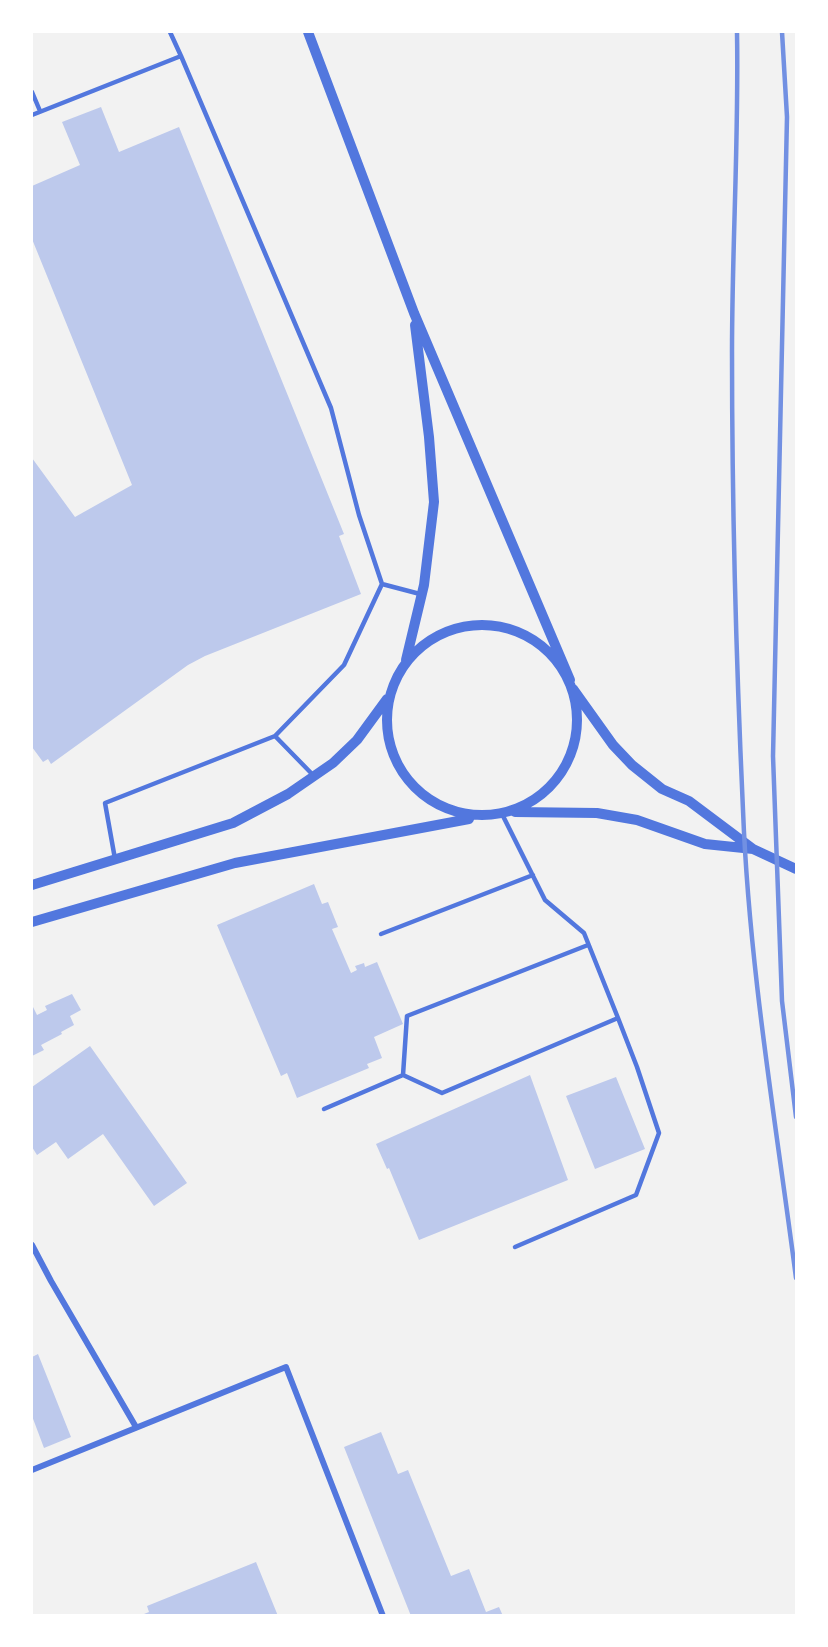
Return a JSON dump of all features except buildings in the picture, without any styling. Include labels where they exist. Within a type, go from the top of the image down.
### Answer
[{"type":"street","points":[[308,32],[414,313],[570,683],[578,724],[571,757],[553,785],[526,805],[506,813]]},
{"type":"street","points":[[32,885],[233,823],[288,794],[333,763],[357,740],[387,699],[406,662],[422,594],[434,502],[429,437],[414,313]]},
{"type":"street","points":[[406,662],[429,639],[461,626],[497,625],[531,637],[558,660],[570,683],[613,745],[632,765],[662,789],[689,801],[753,849],[796,869]]},
{"type":"street","points":[[387,699],[386,737],[400,772],[426,799],[446,810],[472,818]]},
{"type":"street","points":[[32,922],[235,863],[506,813],[597,813],[637,820],[705,844],[753,849]]},
{"type":"street","points":[[32,1245],[136,1427]]},
{"type":"street","points":[[32,1470],[286,1367],[383,1616]]},
{"type":"lane","points":[[115,859],[105,803],[275,736],[344,665],[382,584],[359,515],[331,408],[170,32]]},
{"type":"lane","points":[[32,115],[181,56]]},
{"type":"lane","points":[[32,92],[40,111]]},
{"type":"lane","points":[[382,584],[422,594]]},
{"type":"lane","points":[[275,736],[314,776]]},
{"type":"lane","points":[[506,813],[545,900],[584,933],[637,1067],[659,1132],[636,1195],[515,1246]]},
{"type":"lane","points":[[381,934],[533,875]]},
{"type":"lane","points":[[402,1075],[407,1017],[588,945]]},
{"type":"lane","points":[[324,1109],[402,1075],[442,1093],[618,1018]]},
{"type":"railway","points":[[737,32],[732,409],[738,696],[743,810],[757,986],[796,1278]]},
{"type":"railway","points":[[782,32],[787,117],[773,756],[782,1001],[796,1117]]}]
